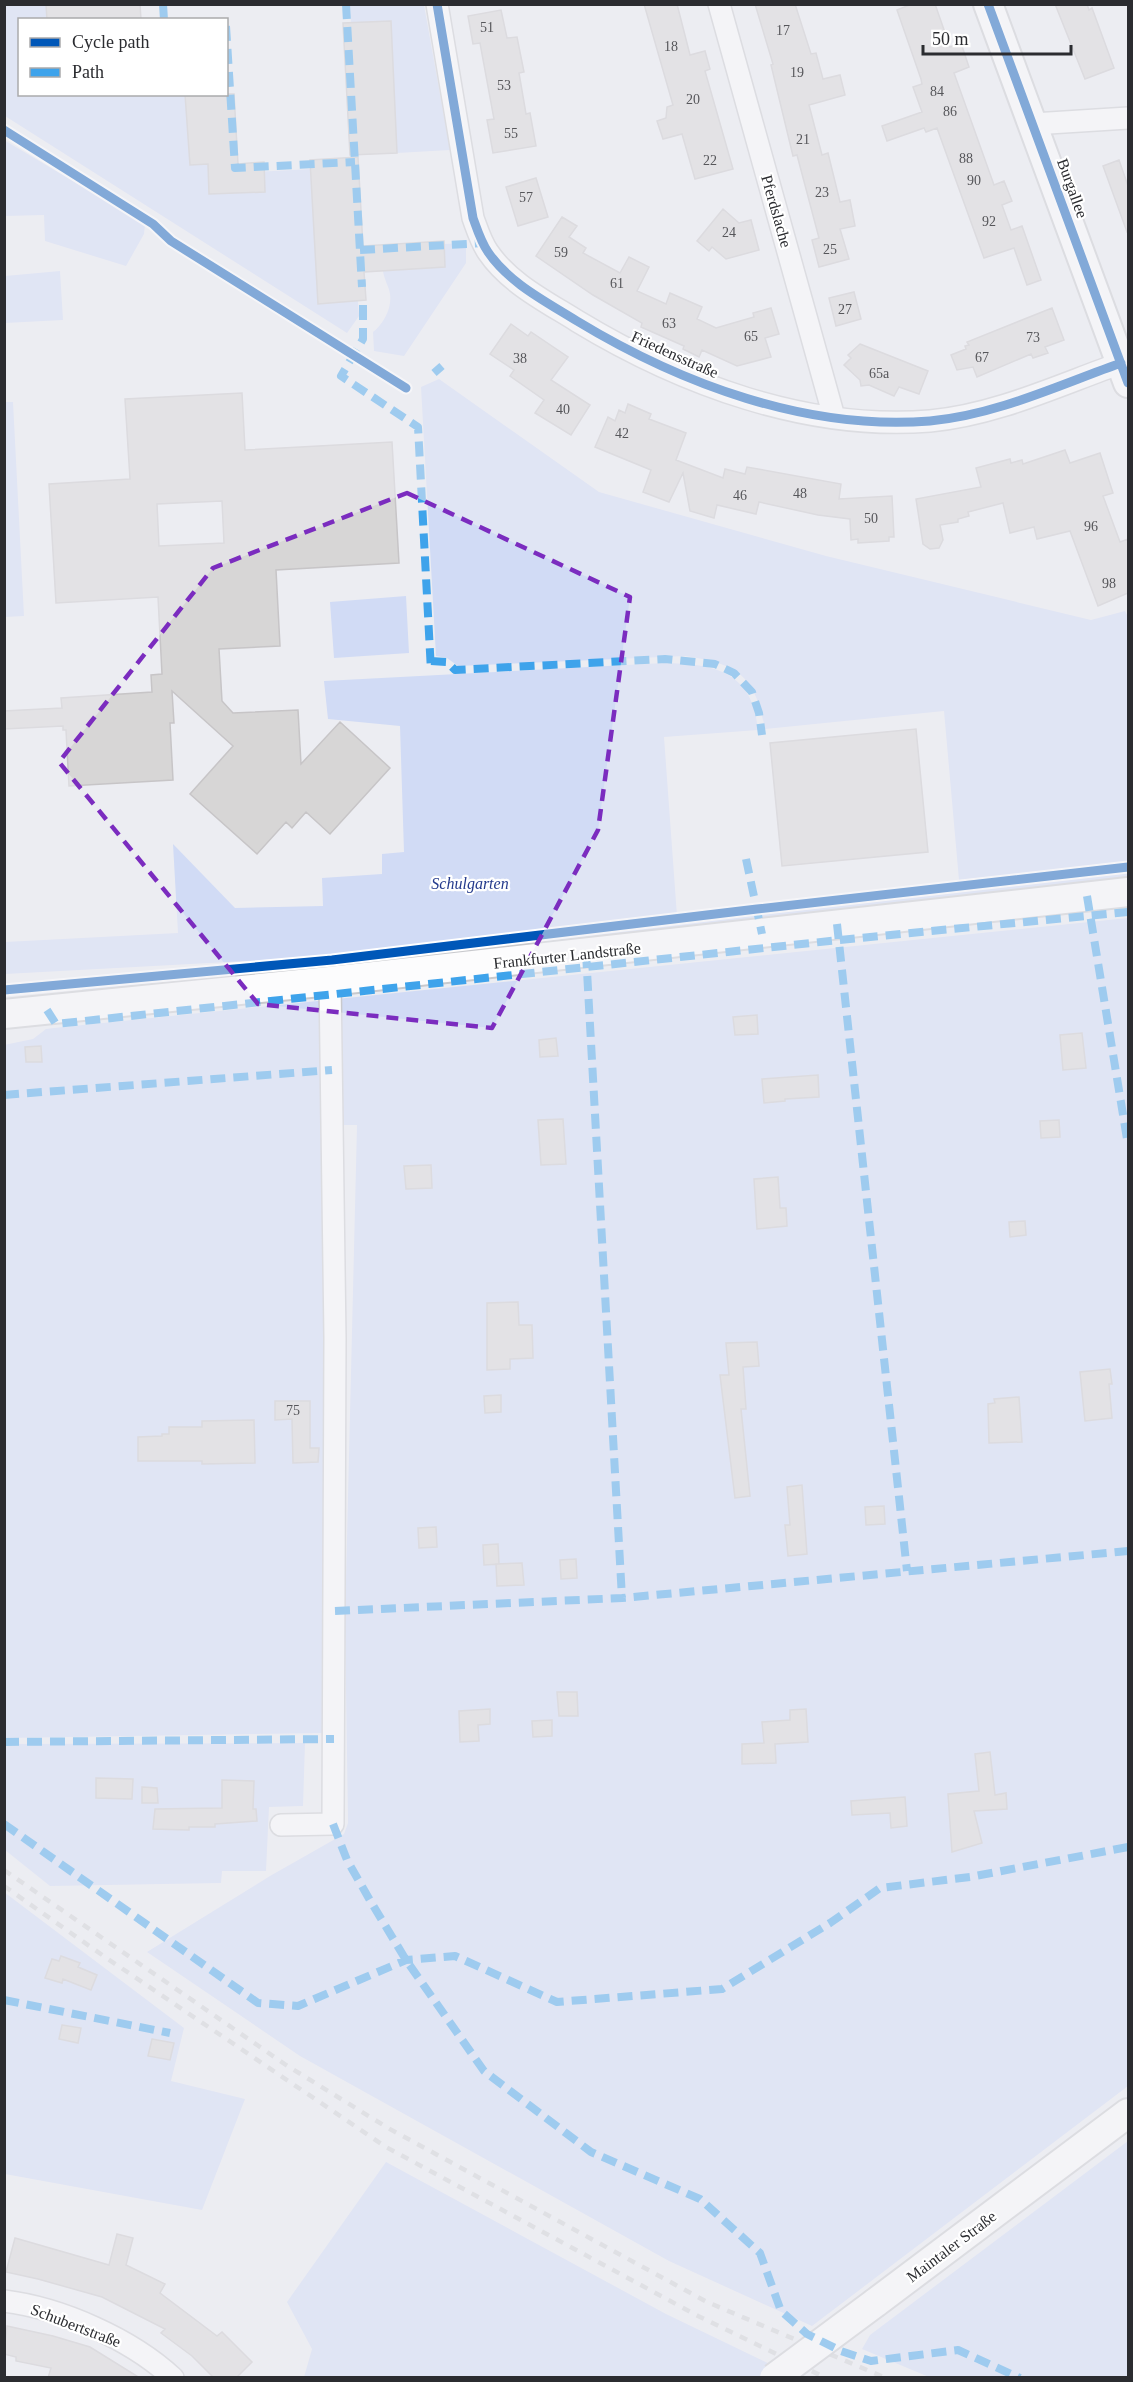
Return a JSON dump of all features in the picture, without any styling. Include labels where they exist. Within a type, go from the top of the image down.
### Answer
[{"type":"main road","name":"Burgallee","points":[[988,4],[1125,373]]},
{"type":"main road","name":"Frankfurter Landstraße","points":[[4,1014],[330,981],[1128,892]]},
{"type":"main road","name":"Maintaler Straße","points":[[774,2378],[1128,2113]]},
{"type":"street","name":"Friedensstraße","points":[[437,4],[473,218],[487,251],[506,274],[625,349],[670,372],[710,387],[857,421],[943,420],[978,414],[1125,373]]},
{"type":"street","name":"Pferdslache","points":[[719,4],[834,417]]},
{"type":"street","points":[[1033,124],[1128,118]]},
{"type":"street","points":[[281,1825],[333,1824],[335,1338],[330,981]]},
{"type":"street","name":"Schubertstraße","points":[[4,2301],[47,2311],[107,2333],[136,2349],[173,2378]]},
{"type":"highlighted area","points":[[407,493],[630,597],[598,830],[492,1028],[258,1004],[59,762],[213,568]]},
{"type":"green space","points":[[4,5],[46,5],[47,18],[18,18],[18,96],[185,96],[190,165],[216,164],[209,194],[264,192],[255,172],[311,169],[318,303],[345,302],[343,276],[356,275],[359,316],[347,333],[5,116]]},
{"type":"green space","points":[[350,5],[424,5],[450,150],[397,153],[391,21],[351,23]]},
{"type":"green space","points":[[4,140],[145,224],[144,234],[126,266],[45,241],[44,215],[5,216]]},
{"type":"green space","points":[[466,243],[466,263],[404,356],[374,351],[373,332],[384,320],[390,305],[390,294],[383,271],[445,267],[444,244]]},
{"type":"green space","points":[[60,271],[63,320],[5,323],[5,276]]},
{"type":"green space","points":[[439,379],[599,492],[826,556],[1091,620],[1125,611],[1128,617],[1128,863],[959,880],[944,711],[765,729],[756,696],[749,684],[731,668],[703,659],[685,656],[458,666],[447,658],[436,656],[421,387]]},
{"type":"green space","points":[[5,402],[13,402],[24,616],[5,617]]},
{"type":"green space","points":[[406,596],[409,653],[334,658],[330,602]]},
{"type":"green space","name":"Schulgarten","points":[[664,663],[699,666],[728,675],[739,683],[748,695],[755,710],[758,730],[664,737],[677,916],[338,956],[5,974],[5,942],[178,933],[173,844],[235,908],[323,906],[322,878],[382,874],[382,854],[404,852],[400,726],[328,719],[324,681]]},
{"type":"green space","points":[[1128,871],[1128,881],[329,973],[82,991],[82,985],[333,965]]},
{"type":"green space","points":[[1128,918],[1128,2086],[812,2326],[669,2261],[300,2056],[147,1952],[270,1876],[344,1834],[348,1823],[345,1621],[357,1125],[334,1125],[325,1733],[5,1738],[4,1045],[33,1039],[46,1029],[54,1028]]},
{"type":"green space","points":[[305,1743],[303,1806],[269,1807],[266,1871],[222,1871],[221,1883],[50,1886],[5,1850],[4,1744]]},
{"type":"green space","points":[[4,1892],[184,2028],[171,2081],[245,2099],[202,2210],[5,2174]]},
{"type":"green space","points":[[1128,2141],[1128,2377],[929,2377],[862,2349],[870,2335]]},
{"type":"green space","points":[[386,2162],[666,2314],[797,2377],[304,2377],[312,2349],[287,2302]]},
{"type":"building","points":[[46,4],[140,4],[141,18],[47,18]]},
{"type":"building","points":[[644,4],[677,4],[690,55],[705,51],[710,69],[705,71],[733,169],[695,179],[682,134],[663,139],[657,121],[666,118],[667,107],[673,105]]},
{"type":"building","points":[[755,4],[795,4],[811,54],[816,53],[823,79],[840,75],[845,95],[809,105],[822,155],[828,153],[840,202],[850,200],[855,226],[840,229],[849,259],[819,267],[812,240],[819,238],[797,155],[793,156],[771,65],[773,64]]},
{"type":"building","points":[[912,4],[935,4],[950,47],[961,43],[969,67],[954,73],[994,185],[1004,181],[1012,201],[1002,205],[1011,230],[1022,226],[1041,280],[1027,285],[1014,248],[984,258],[937,128],[926,132],[924,128],[887,141],[882,126],[922,112],[913,87],[922,84],[921,79],[897,10]]},
{"type":"building","points":[[1055,4],[1087,4],[1089,10],[1092,8],[1114,68],[1085,79]]},
{"type":"building","points":[[501,10],[507,38],[517,37],[524,72],[519,73],[526,114],[530,113],[536,146],[493,153],[487,120],[494,119],[480,43],[473,44],[468,16]]},
{"type":"building","points":[[391,21],[397,153],[350,155],[343,23]]},
{"type":"building","points":[[234,94],[238,164],[264,162],[265,192],[209,194],[208,164],[190,165],[185,96]]},
{"type":"building","points":[[358,157],[363,246],[444,241],[445,267],[364,272],[366,300],[318,304],[310,160]]},
{"type":"building","points":[[1119,160],[1128,186],[1127,232],[1103,166]]},
{"type":"building","points":[[536,178],[548,217],[518,226],[506,187]]},
{"type":"building","points":[[723,209],[739,223],[751,220],[759,250],[726,259],[712,247],[709,251],[697,241]]},
{"type":"building","points":[[562,217],[577,226],[569,237],[586,248],[583,253],[620,273],[629,257],[649,267],[637,291],[666,304],[670,293],[702,307],[697,319],[716,328],[754,317],[753,313],[771,308],[779,334],[765,338],[771,357],[737,366],[702,350],[699,357],[683,349],[684,346],[641,327],[642,323],[593,295],[536,256]]},
{"type":"building","points":[[854,292],[861,319],[836,326],[829,298]]},
{"type":"building","points":[[1052,308],[1064,340],[1045,347],[1048,353],[1033,358],[1031,354],[977,377],[973,367],[957,370],[951,355],[966,349],[965,346],[969,345],[967,342]]},
{"type":"building","points":[[511,324],[528,336],[531,332],[568,357],[551,380],[590,405],[571,435],[535,413],[544,400],[510,376],[514,370],[490,354]]},
{"type":"building","points":[[860,344],[928,371],[919,394],[899,387],[894,396],[869,385],[861,386],[860,380],[844,365],[851,358],[848,355]]},
{"type":"building","points":[[242,393],[245,450],[392,442],[399,563],[276,570],[280,646],[219,649],[222,701],[233,713],[298,710],[301,764],[340,722],[390,768],[330,834],[306,812],[292,828],[286,822],[257,854],[190,794],[233,746],[172,691],[174,723],[170,723],[173,780],[69,786],[66,730],[63,730],[63,726],[4,729],[4,711],[62,708],[61,698],[152,692],[151,675],[162,674],[158,597],[56,603],[49,484],[130,479],[125,399]],"holes":[[[222,501],[224,543],[159,546],[157,504]]]},
{"type":"building","points":[[628,404],[651,414],[649,419],[686,433],[676,460],[723,478],[725,469],[745,474],[747,467],[841,484],[839,499],[892,496],[894,537],[889,537],[889,541],[858,543],[858,539],[851,540],[850,519],[818,515],[759,502],[756,514],[717,505],[714,518],[690,511],[683,473],[669,502],[643,492],[651,470],[595,447],[608,417],[615,421],[619,410],[625,413]]},
{"type":"building","points":[[1065,450],[1070,463],[1100,453],[1113,493],[1103,496],[1120,542],[1128,539],[1128,593],[1098,606],[1070,531],[1037,539],[1034,527],[1010,533],[1003,503],[968,512],[969,516],[958,519],[958,522],[940,525],[943,540],[939,548],[930,549],[923,544],[916,499],[981,487],[976,468],[1010,459],[1011,463],[1022,460],[1023,464]]},
{"type":"building","points":[[916,729],[928,852],[782,866],[770,743]]},
{"type":"building","points":[[757,1015],[758,1034],[735,1035],[733,1017]]},
{"type":"building","points":[[1082,1033],[1086,1068],[1063,1070],[1060,1035]]},
{"type":"building","points":[[556,1038],[558,1056],[540,1057],[539,1040]]},
{"type":"building","points":[[41,1046],[42,1062],[26,1062],[25,1047]]},
{"type":"building","points":[[818,1075],[819,1097],[764,1103],[762,1079]]},
{"type":"building","points":[[563,1119],[566,1164],[541,1165],[538,1120]]},
{"type":"building","points":[[1059,1120],[1060,1137],[1041,1138],[1040,1121]]},
{"type":"building","points":[[431,1165],[432,1188],[406,1189],[404,1166]]},
{"type":"building","points":[[778,1177],[780,1208],[786,1208],[787,1226],[757,1229],[754,1179]]},
{"type":"building","points":[[1025,1221],[1026,1235],[1010,1237],[1009,1222]]},
{"type":"building","points":[[518,1302],[519,1325],[532,1325],[533,1358],[510,1359],[510,1369],[487,1370],[487,1303]]},
{"type":"building","points":[[757,1342],[759,1366],[743,1367],[746,1409],[741,1409],[750,1496],[735,1498],[720,1375],[729,1375],[726,1343]]},
{"type":"building","points":[[1110,1369],[1112,1418],[1085,1421],[1080,1372]]},
{"type":"building","points":[[501,1395],[501,1412],[485,1413],[484,1396]]},
{"type":"building","points":[[1019,1397],[1022,1442],[989,1443],[988,1404],[995,1403],[994,1399]]},
{"type":"building","points":[[275,1401],[310,1401],[310,1448],[319,1448],[318,1462],[293,1463],[292,1419],[275,1420]]},
{"type":"building","points":[[254,1420],[255,1463],[202,1464],[202,1461],[138,1461],[138,1437],[169,1434],[169,1427],[202,1427],[202,1421]]},
{"type":"building","points":[[802,1485],[807,1554],[788,1556],[785,1525],[790,1525],[787,1487]]},
{"type":"building","points":[[884,1506],[885,1524],[866,1525],[865,1507]]},
{"type":"building","points":[[436,1527],[437,1547],[419,1548],[418,1528]]},
{"type":"building","points":[[498,1544],[499,1564],[484,1565],[483,1545]]},
{"type":"building","points":[[576,1559],[577,1578],[561,1579],[560,1560]]},
{"type":"building","points":[[522,1563],[524,1585],[497,1586],[496,1564]]},
{"type":"building","points":[[557,1692],[577,1692],[578,1716],[559,1716]]},
{"type":"building","points":[[490,1709],[490,1724],[478,1725],[479,1741],[460,1742],[459,1711]]},
{"type":"building","points":[[806,1709],[808,1742],[775,1744],[776,1763],[742,1764],[742,1744],[764,1743],[762,1722],[790,1720],[790,1710]]},
{"type":"building","points":[[552,1720],[552,1736],[533,1737],[532,1721]]},
{"type":"building","points":[[990,1752],[995,1795],[1006,1793],[1007,1809],[974,1811],[982,1843],[952,1852],[948,1794],[979,1791],[975,1754]]},
{"type":"building","points":[[96,1778],[133,1779],[132,1799],[96,1798]]},
{"type":"building","points":[[222,1780],[254,1781],[253,1809],[256,1809],[257,1821],[215,1824],[215,1827],[189,1827],[189,1830],[153,1829],[155,1809],[222,1808]]},
{"type":"building","points":[[142,1787],[157,1788],[158,1803],[142,1803]]},
{"type":"building","points":[[905,1797],[907,1826],[891,1828],[890,1813],[852,1815],[851,1801]]},
{"type":"building","points":[[61,1956],[80,1963],[78,1967],[97,1975],[91,1990],[63,1979],[62,1983],[45,1978],[52,1959],[59,1961]]},
{"type":"building","points":[[62,2025],[81,2028],[78,2043],[59,2039]]},
{"type":"building","points":[[152,2039],[174,2043],[170,2060],[148,2056]]},
{"type":"building","points":[[117,2234],[133,2238],[126,2265],[165,2284],[160,2293],[217,2336],[222,2332],[252,2362],[236,2378],[214,2378],[192,2356],[161,2333],[165,2329],[102,2297],[6,2272],[15,2238],[109,2265]]},
{"type":"building","points":[[7,2326],[90,2347],[140,2378],[48,2378],[51,2368],[16,2361],[16,2357],[4,2354]]},
{"type":"railway","points":[[4,1870],[286,2065],[388,2128],[707,2302],[886,2378]]},
{"type":"railway","points":[[4,1886],[386,2147],[698,2316],[826,2378]]},
{"type":"marked path","points":[[163,4],[164,18]]},
{"type":"marked path","points":[[346,4],[362,287]]},
{"type":"marked path","points":[[228,58],[235,168],[355,162]]},
{"type":"marked path","points":[[360,250],[483,243]]},
{"type":"marked path","points":[[363,305],[363,339],[341,376],[418,427],[431,671]]},
{"type":"marked path","points":[[434,373],[442,366]]},
{"type":"marked path","points":[[431,661],[447,662],[455,670],[665,659],[715,664],[734,673],[752,692],[759,713],[762,735]]},
{"type":"marked path","points":[[746,859],[762,934]]},
{"type":"marked path","points":[[1087,896],[1128,1145]]},
{"type":"marked path","points":[[47,1010],[56,1024],[839,940],[1128,912]]},
{"type":"marked path","points":[[837,924],[907,1571]]},
{"type":"marked path","points":[[586,953],[622,1598]]},
{"type":"marked path","points":[[4,1095],[332,1070]]},
{"type":"marked path","points":[[335,1611],[622,1598],[1128,1551]]},
{"type":"marked path","points":[[4,1742],[334,1739]]},
{"type":"marked path","points":[[4,1824],[258,2003],[298,2006],[406,1960],[455,1956],[557,2002],[722,1989],[830,1923],[880,1888],[970,1877],[1128,1847]]},
{"type":"marked path","points":[[333,1824],[347,1860],[406,1960],[484,2071],[591,2152],[700,2199],[760,2253],[781,2311],[807,2334],[841,2351],[871,2361],[958,2350],[1020,2378]]},
{"type":"marked path","points":[[4,2000],[170,2033]]},
{"type":"cycle path","points":[[437,4],[473,218],[483,244],[506,273],[528,291],[617,344],[659,365],[746,398],[792,410],[838,418],[884,422],[955,418],[1003,406],[1121,363]]},
{"type":"cycle path","points":[[988,4],[1128,383]]},
{"type":"cycle path","points":[[4,130],[153,224],[171,241],[406,388]]},
{"type":"cycle path","points":[[4,990],[332,960],[1128,867]]}]
